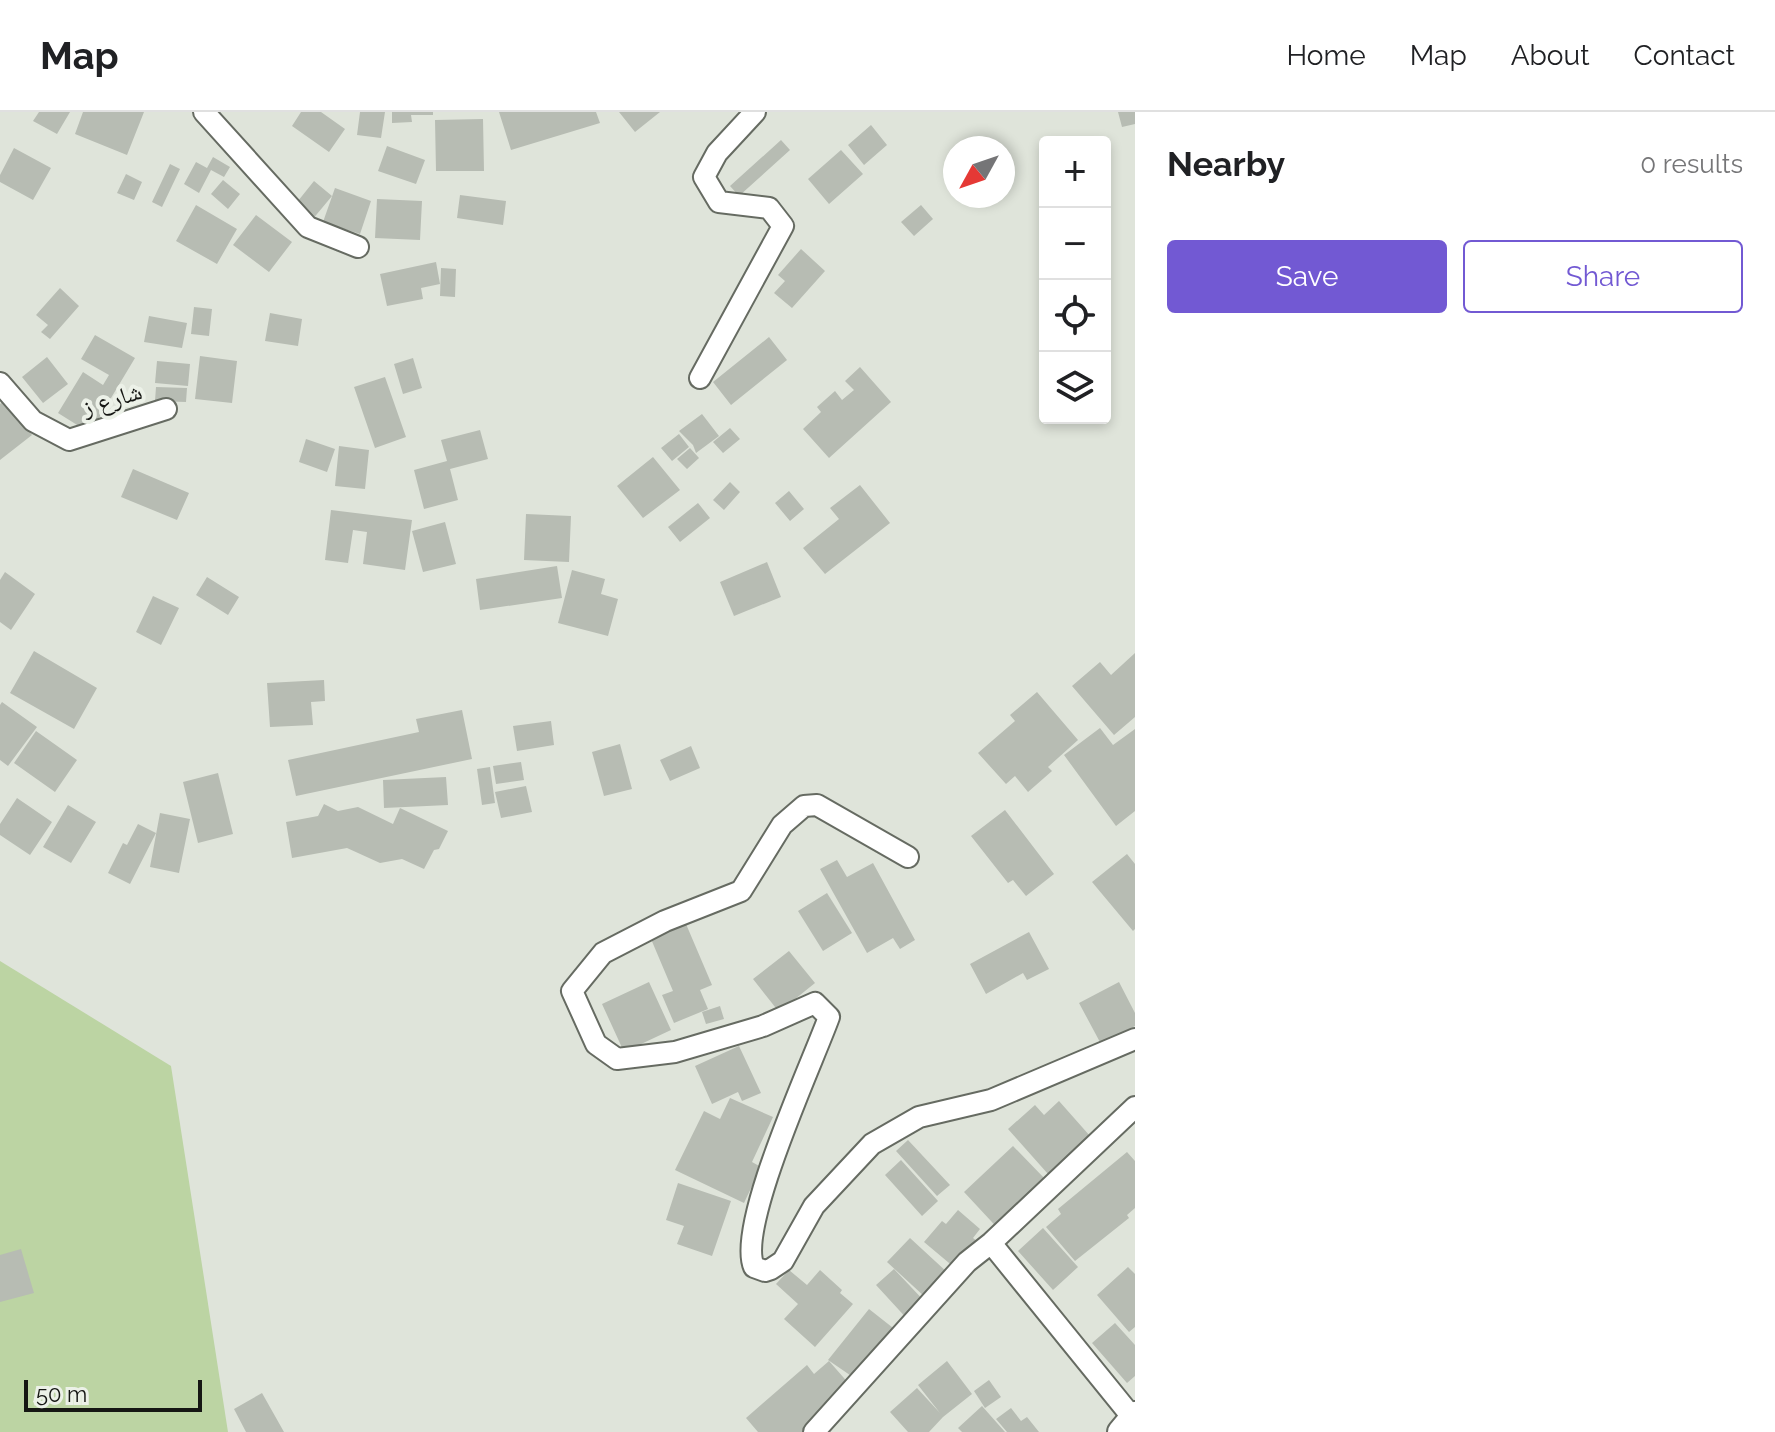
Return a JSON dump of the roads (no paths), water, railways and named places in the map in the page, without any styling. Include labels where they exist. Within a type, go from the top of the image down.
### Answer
[{"type":"street","points":[[204,112],[308,227],[358,247]]},
{"type":"street","points":[[700,378],[783,226],[769,208],[719,202],[704,177],[717,153],[755,112]]},
{"type":"street","name":"شارع ﺯ","points":[[0,383],[33,421],[69,440],[166,409]]},
{"type":"street","points":[[908,857],[817,805],[804,806],[782,825],[741,891],[665,921],[603,953],[572,991],[596,1044],[617,1059],[675,1052],[763,1026],[815,1003],[829,1017],[787,1123],[753,1222],[750,1258],[754,1267],[765,1271],[783,1261],[814,1206],[872,1144],[919,1117],[991,1100],[1135,1039]]},
{"type":"street","points":[[814,1432],[967,1262],[1135,1107]]},
{"type":"street","points":[[991,1243],[1129,1421]]}]
